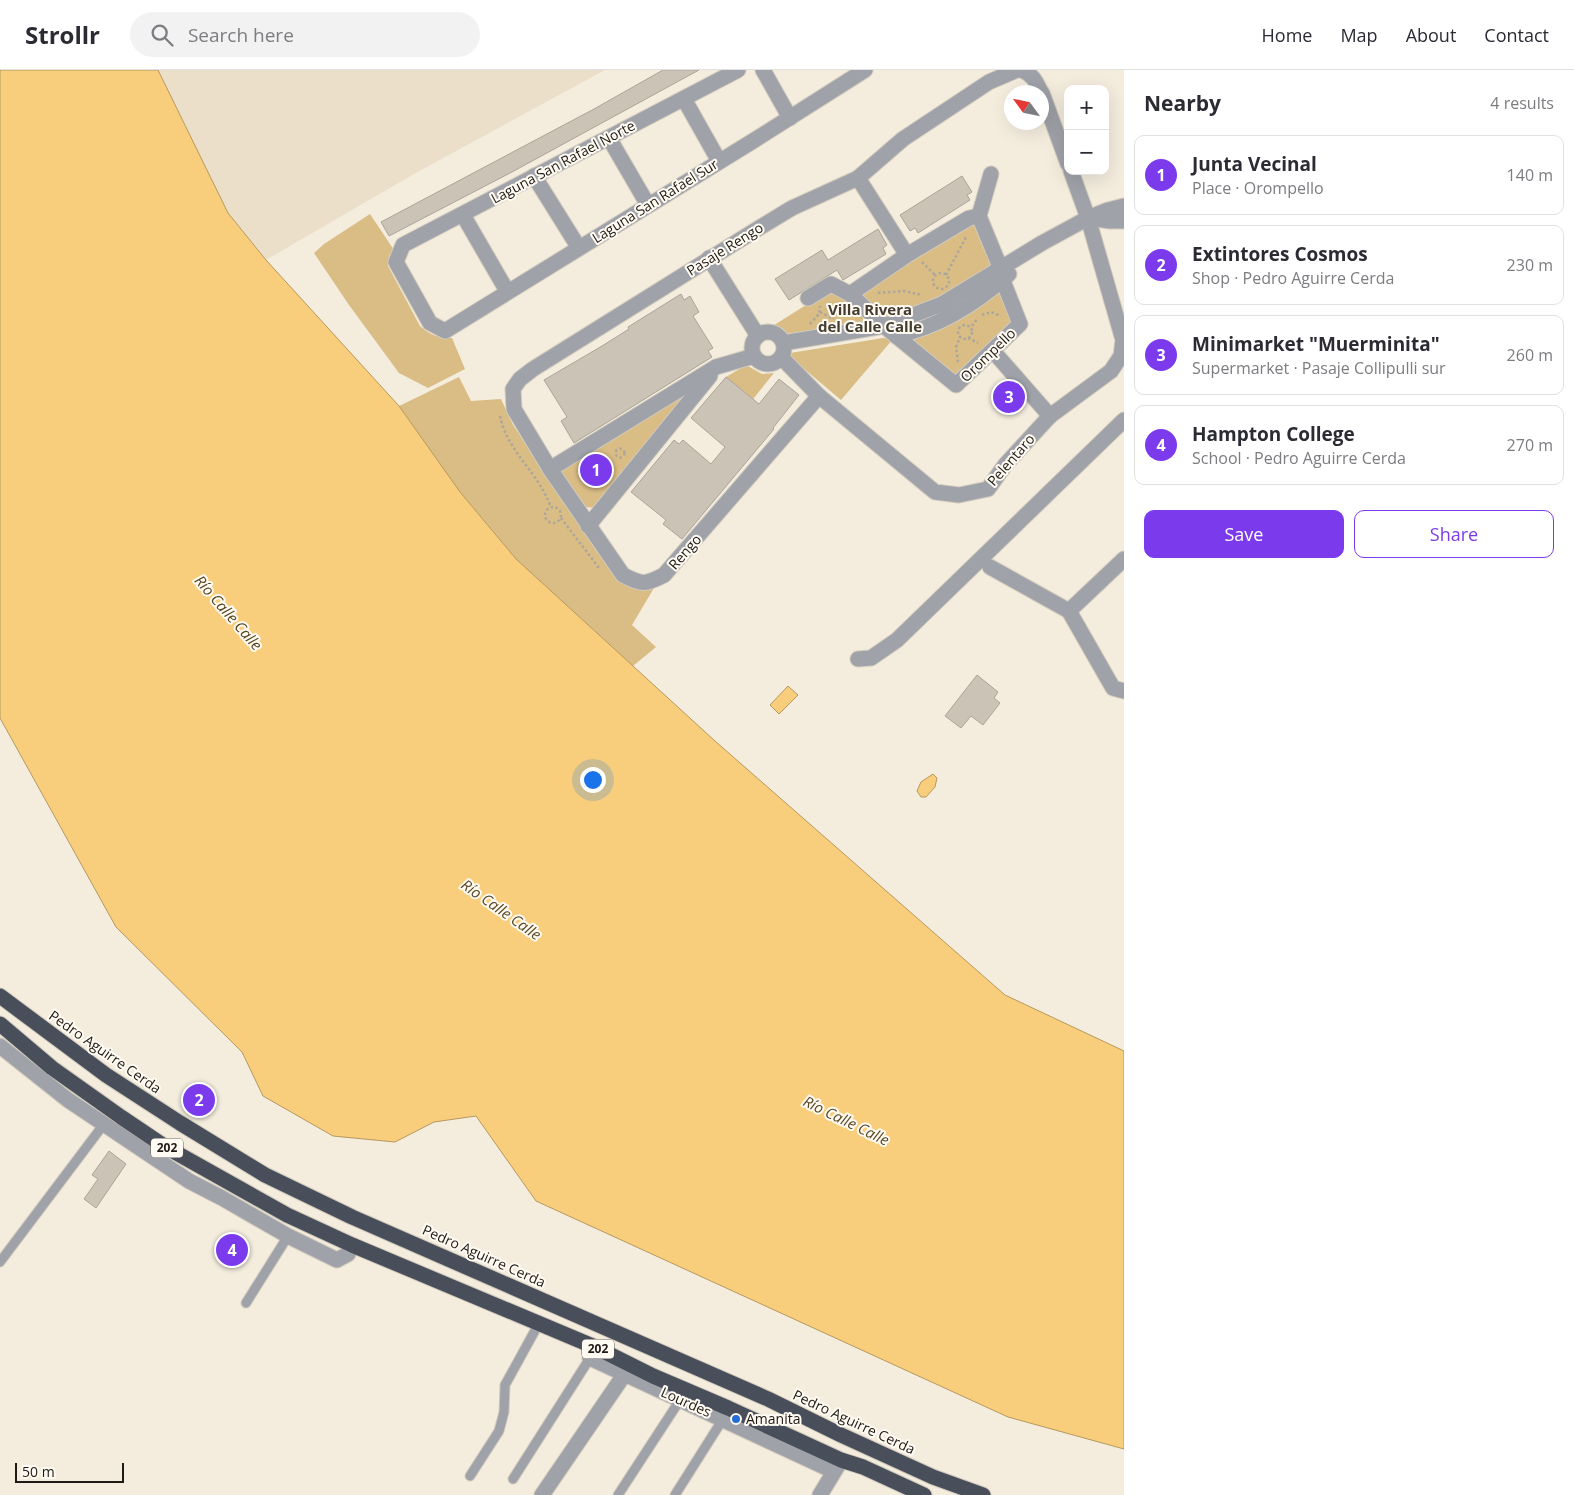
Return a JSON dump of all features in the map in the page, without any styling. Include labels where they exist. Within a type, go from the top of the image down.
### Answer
[{"type":"highway","name":"Pedro Aguirre Cerda","points":[[0,996],[106,1075],[265,1175],[352,1217],[768,1399],[933,1477],[983,1495]]},
{"type":"highway","name":"202","points":[[0,1024],[52,1068],[164,1146],[287,1215],[538,1325],[592,1353],[653,1376],[728,1408],[835,1464],[863,1467],[924,1495]]},
{"type":"highway","points":[[835,1464],[848,1438]]},
{"type":"street","name":"Laguna San Rafael Norte","points":[[445,331],[430,323],[396,262],[403,245],[738,70]]},
{"type":"street","points":[[763,70],[790,118]]},
{"type":"street","name":"Pasaje Rengo","points":[[550,469],[514,409],[513,389],[520,379],[709,258],[792,208],[858,178],[903,139],[989,82],[1017,70]]},
{"type":"street","points":[[1021,70],[1029,73],[1038,85]]},
{"type":"street","name":"Laguna San Rafael Sur","points":[[445,331],[790,118],[860,71]]},
{"type":"street","points":[[684,99],[720,160]]},
{"type":"street","points":[[1049,114],[1064,153]]},
{"type":"street","points":[[609,138],[648,205]]},
{"type":"street","points":[[812,296],[831,284],[850,294],[908,255],[969,218],[979,216],[991,174]]},
{"type":"street","points":[[1072,175],[1088,218]]},
{"type":"street","points":[[534,176],[579,248]]},
{"type":"street","points":[[858,178],[908,255]]},
{"type":"street","points":[[782,350],[884,326],[942,304],[1002,273],[1042,243],[1088,218],[1124,206]]},
{"type":"street","points":[[463,215],[507,292]]},
{"type":"street","name":"Orompello","points":[[850,294],[884,326],[956,385],[993,352],[1020,324],[979,216]]},
{"type":"street","points":[[1088,218],[1110,222],[1124,221]]},
{"type":"street","name":"Pelentaro","points":[[782,350],[819,396],[935,492],[959,494],[988,489],[1005,465],[1050,416],[1112,371],[1121,356],[1123,340],[1088,218]]},
{"type":"street","points":[[709,258],[758,336]]},
{"type":"street","points":[[896,336],[946,319],[988,292],[1002,273]]},
{"type":"street","points":[[762,333],[772,333],[781,338],[782,350],[774,363],[764,364],[756,360],[752,345],[762,333]]},
{"type":"street","points":[[993,352],[1050,416]]},
{"type":"street","points":[[550,469],[716,367],[754,356]]},
{"type":"street","points":[[588,526],[716,367]]},
{"type":"street","name":"Rengo","points":[[550,469],[623,575],[637,583],[650,582],[664,576],[819,396]]},
{"type":"street","points":[[858,659],[871,658],[896,640],[1124,420]]},
{"type":"street","points":[[1069,611],[1124,559]]},
{"type":"street","points":[[990,567],[1069,611],[1113,688],[1124,691]]},
{"type":"street","points":[[0,1046],[68,1100],[189,1181],[288,1236],[337,1260],[348,1254],[352,1245]]},
{"type":"street","name":"Lourdes","points":[[592,1353],[624,1375],[723,1419],[784,1449],[835,1464]]},
{"type":"street","points":[[542,1495],[624,1375]]},
{"type":"street","points":[[820,1495],[835,1464]]},
{"type":"lane","points":[[0,1262],[104,1124]]},
{"type":"lane","points":[[246,1303],[288,1236]]},
{"type":"lane","points":[[470,1476],[499,1431],[504,1412],[504,1385],[538,1325]]},
{"type":"lane","points":[[513,1479],[592,1353]]},
{"type":"lane","points":[[618,1495],[680,1400]]},
{"type":"lane","points":[[675,1495],[723,1419]]},
{"type":"path","points":[[946,275],[979,216]]},
{"type":"path","points":[[939,273],[946,275],[949,280],[946,288],[934,289],[932,283],[935,276],[939,273]]},
{"type":"path","points":[[876,293],[904,291],[921,296],[927,294]]},
{"type":"path","points":[[809,331],[810,325],[820,312],[820,304],[812,296]]},
{"type":"path","points":[[820,312],[834,319],[835,327]]},
{"type":"path","points":[[972,326],[980,316],[991,312],[1020,324]]},
{"type":"path","points":[[960,337],[966,339],[970,336],[971,330],[968,326],[964,325],[957,331],[960,337],[956,348],[962,381]]},
{"type":"path","points":[[555,507],[560,510],[561,515],[558,522],[553,523],[546,519],[545,514],[549,508],[555,507]]},
{"type":"shaded area","points":[[158,70],[605,70],[414,174],[266,260],[228,213]]},
{"type":"shaded area","points":[[370,214],[394,250],[389,256],[388,266],[420,326],[434,335],[452,338],[465,369],[428,388],[399,373],[314,253],[324,244]]},
{"type":"shaded area","points":[[977,223],[993,266],[953,293],[886,319],[857,294],[968,225]]},
{"type":"shaded area","points":[[998,287],[1013,322],[955,377],[907,337]]},
{"type":"shaded area","points":[[830,290],[835,290],[863,316],[863,325],[786,336],[771,327]]},
{"type":"shaded area","points":[[883,338],[893,339],[841,400],[789,356],[790,353]]},
{"type":"shaded area","points":[[746,365],[762,374],[774,373],[753,399],[726,377]]},
{"type":"shaded area","points":[[459,377],[471,401],[501,399],[513,425],[619,581],[632,588],[654,588],[632,625],[656,647],[633,666],[516,559],[460,492],[399,406]]},
{"type":"shaded area","points":[[678,396],[682,398],[682,403],[596,508],[586,507],[561,473],[562,466]]},
{"type":"water","name":"Río Calle Calle","points":[[0,70],[158,70],[228,213],[266,260],[399,406],[460,492],[516,559],[715,741],[1005,995],[1124,1051],[1124,1449],[1008,1417],[536,1201],[476,1116],[434,1122],[395,1142],[333,1136],[263,1096],[242,1052],[116,927],[0,718]]},
{"type":"water","points":[[788,686],[798,695],[779,714],[770,705]]},
{"type":"water","points":[[933,774],[937,778],[935,787],[926,797],[921,797],[917,791],[921,782]]},
{"type":"building","points":[[663,70],[699,70],[512,172],[389,236],[381,222],[594,109]]},
{"type":"building","points":[[962,176],[972,192],[967,195],[970,200],[918,233],[915,228],[910,231],[900,215]]},
{"type":"building","points":[[878,229],[887,245],[883,248],[886,254],[843,280],[837,270],[789,300],[775,279],[822,250],[828,260]]},
{"type":"building","points":[[681,294],[684,300],[690,296],[699,312],[693,316],[713,348],[708,351],[712,357],[574,443],[561,421],[567,417],[544,380],[602,346],[629,329],[628,327]]},
{"type":"building","points":[[726,377],[759,404],[779,379],[799,395],[774,429],[682,539],[663,524],[666,520],[631,492],[674,440],[679,444],[683,440],[711,464],[725,447],[691,418]]},
{"type":"building","points":[[596,456],[611,475],[596,487],[582,468]]},
{"type":"building","points":[[977,675],[998,692],[994,698],[1000,703],[983,725],[971,716],[961,728],[945,716]]},
{"type":"building","points":[[199,1083],[215,1093],[199,1118],[183,1107]]},
{"type":"building","points":[[109,1151],[126,1164],[96,1208],[84,1199],[98,1179],[92,1175]]},
{"type":"place","name":"Minimarket \"Muerminita\"","points":[[1009,397]]},
{"type":"place","name":"Junta Vecinal","points":[[596,470]]},
{"type":"place","name":"Extintores Cosmos","points":[[199,1100]]},
{"type":"place","name":"Hampton College","points":[[232,1250]]},
{"type":"place","name":"Amanita","points":[[736,1419]]},
{"type":"district","name":"Villa Rivera del Calle Calle","points":[[870,318]]}]
